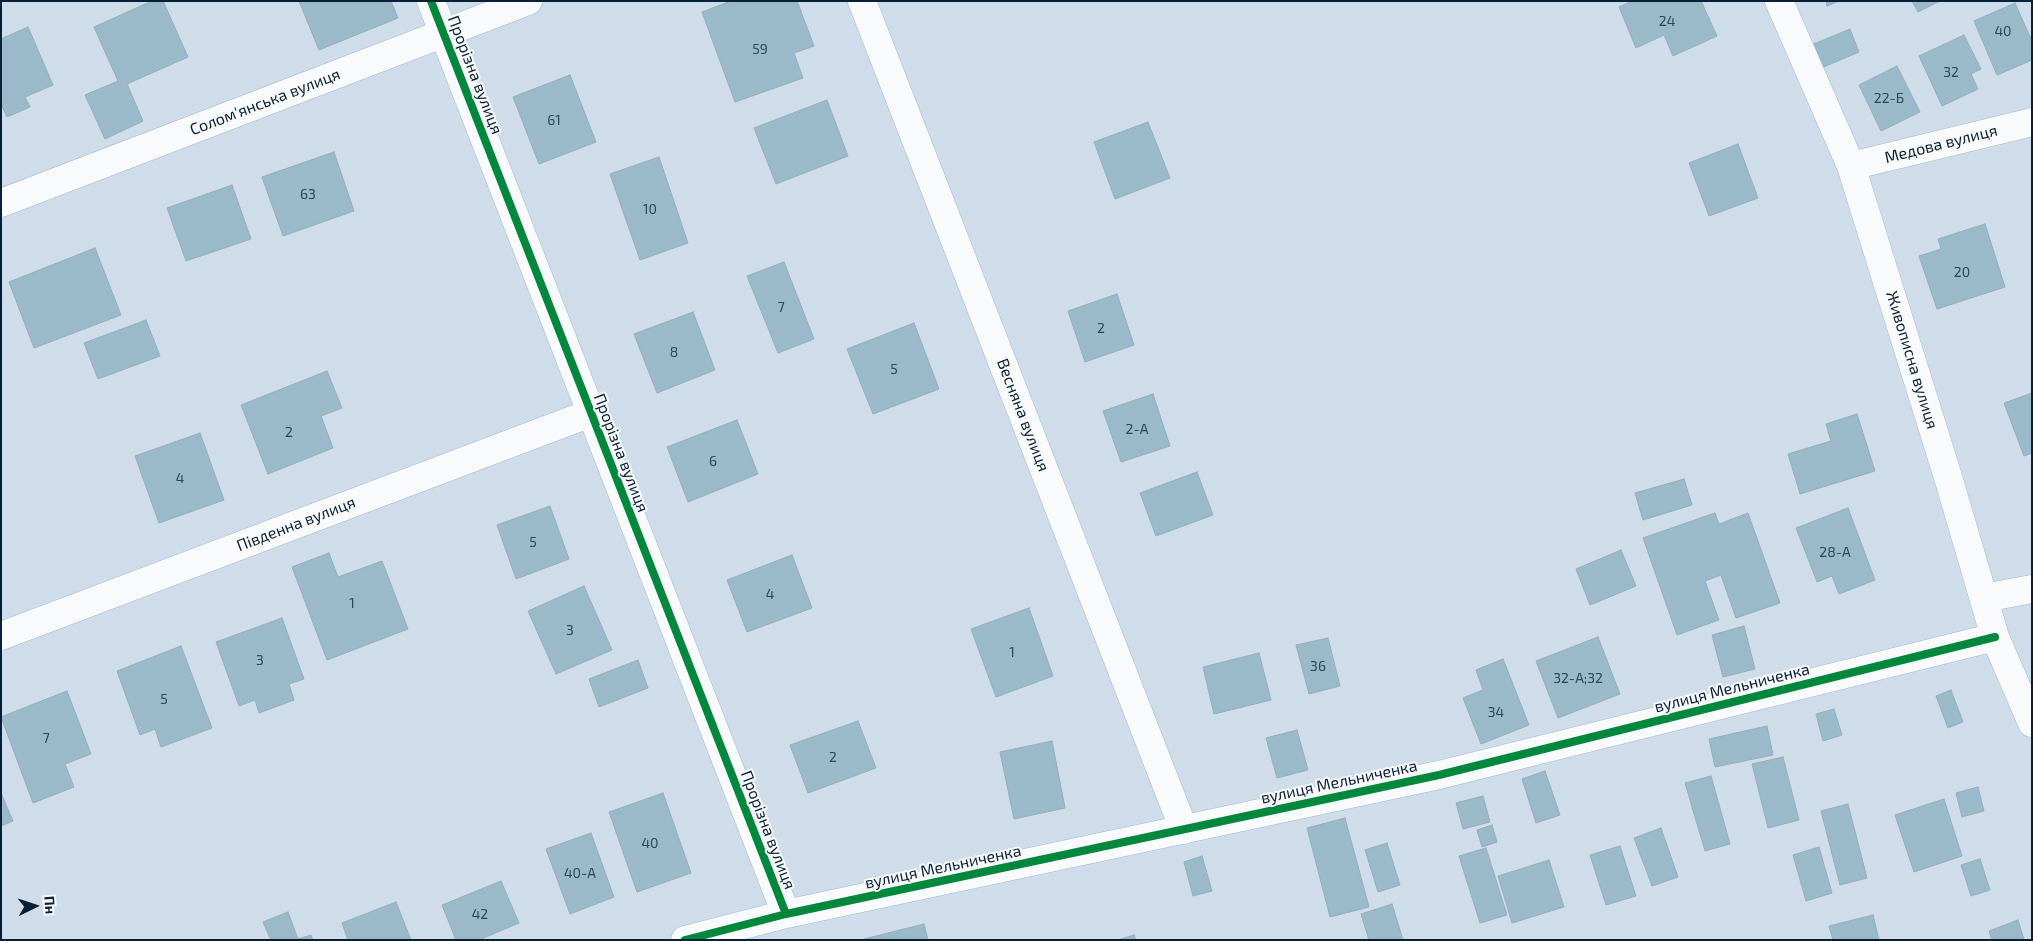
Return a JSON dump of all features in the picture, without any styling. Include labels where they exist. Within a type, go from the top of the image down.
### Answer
[{"type":"street","name":"Прорізна вулиця","points":[[431,1],[786,914]]},
{"type":"street","name":"Солом'янська вулиця","points":[[1,203],[528,1]]},
{"type":"street","name":"Весняна вулиця","points":[[862,1],[1184,830]]},
{"type":"street","name":"Живописна вулиця","points":[[1779,1],[1851,166],[1995,637],[2032,723]]},
{"type":"street","name":"Медова вулиця","points":[[1851,166],[2032,122]]},
{"type":"street","name":"Південна вулиця","points":[[1,636],[591,412]]},
{"type":"street","points":[[1984,598],[2032,589]]},
{"type":"street","name":"вулиця Мельниченка","points":[[685,940],[786,914],[1439,775],[1995,637]]},
{"type":"building","points":[[152,1],[163,1],[188,57],[127,84],[143,121],[105,139],[85,95],[118,81],[94,27]]},
{"type":"building","points":[[299,1],[391,1],[398,18],[319,50]]},
{"type":"building","points":[[731,1],[797,1],[814,46],[794,53],[803,78],[735,102],[702,12]]},
{"type":"building","points":[[1632,1],[1701,1],[1717,36],[1673,56],[1664,35],[1636,48],[1619,7]]},
{"type":"building","points":[[1826,1],[1839,1],[1827,6]]},
{"type":"building","points":[[1912,1],[1940,1],[1918,12]]},
{"type":"building","points":[[2015,3],[2032,41],[2032,60],[1997,75],[1974,21]]},
{"type":"building","points":[[28,27],[53,85],[25,97],[30,107],[7,117],[1,104],[1,39]]},
{"type":"building","points":[[1850,29],[1859,52],[1819,69],[1809,46]]},
{"type":"building","points":[[1964,35],[1981,69],[1971,74],[1978,89],[1942,106],[1919,56]]},
{"type":"building","points":[[1897,66],[1920,112],[1881,131],[1859,85]]},
{"type":"building","points":[[570,75],[596,142],[539,164],[513,97]]},
{"type":"building","points":[[827,100],[848,156],[776,184],[754,128]]},
{"type":"building","points":[[1148,122],[1170,178],[1115,199],[1094,142]]},
{"type":"building","points":[[1738,144],[1758,198],[1709,216],[1689,163]]},
{"type":"building","points":[[334,152],[354,211],[283,236],[262,177]]},
{"type":"building","points":[[659,157],[688,243],[640,260],[610,174]]},
{"type":"building","points":[[232,185],[251,239],[186,261],[167,208]]},
{"type":"building","points":[[1985,224],[2005,287],[1937,309],[1919,256],[1941,249],[1938,239]]},
{"type":"building","points":[[95,248],[121,315],[34,348],[9,282]]},
{"type":"building","points":[[784,262],[814,339],[778,353],[747,276]]},
{"type":"building","points":[[1117,294],[1134,345],[1085,362],[1068,311]]},
{"type":"building","points":[[693,312],[715,370],[657,393],[634,334]]},
{"type":"building","points":[[146,320],[160,356],[98,379],[84,343]]},
{"type":"building","points":[[914,323],[939,389],[873,414],[847,349]]},
{"type":"building","points":[[327,371],[342,408],[321,416],[333,448],[268,474],[241,405]]},
{"type":"building","points":[[2032,393],[2032,453],[2024,456],[2004,403]]},
{"type":"building","points":[[1153,394],[1170,446],[1121,462],[1103,411]]},
{"type":"building","points":[[1857,414],[1875,471],[1800,494],[1788,454],[1831,441],[1826,424]]},
{"type":"building","points":[[737,420],[758,474],[688,502],[667,447]]},
{"type":"building","points":[[200,433],[224,500],[159,523],[135,456]]},
{"type":"building","points":[[1197,472],[1213,515],[1156,536],[1140,493]]},
{"type":"building","points":[[1684,479],[1692,505],[1643,520],[1635,493]]},
{"type":"building","points":[[550,506],[569,559],[516,579],[497,525]]},
{"type":"building","points":[[1848,508],[1875,580],[1839,594],[1832,576],[1817,582],[1796,528]]},
{"type":"building","points":[[1715,513],[1719,524],[1748,513],[1780,603],[1736,618],[1721,575],[1705,581],[1719,620],[1677,635],[1643,538]]},
{"type":"building","points":[[1621,550],[1636,586],[1590,605],[1576,569]]},
{"type":"building","points":[[329,553],[338,577],[382,561],[408,629],[327,660],[292,567]]},
{"type":"building","points":[[792,555],[812,608],[747,632],[727,580]]},
{"type":"building","points":[[584,586],[612,650],[556,674],[528,611]]},
{"type":"building","points":[[1029,608],[1053,676],[996,697],[971,629]]},
{"type":"building","points":[[282,618],[304,679],[289,684],[294,700],[259,713],[255,700],[239,706],[216,642]]},
{"type":"building","points":[[1744,626],[1755,669],[1723,677],[1712,635]]},
{"type":"building","points":[[1598,637],[1620,694],[1558,718],[1536,661]]},
{"type":"building","points":[[1328,638],[1340,686],[1309,694],[1296,645]]},
{"type":"building","points":[[181,646],[212,728],[161,747],[155,729],[140,735],[117,671]]},
{"type":"building","points":[[1259,653],[1271,700],[1214,714],[1203,667]]},
{"type":"building","points":[[1503,659],[1529,725],[1481,744],[1463,698],[1483,690],[1476,670]]},
{"type":"building","points":[[638,660],[648,688],[599,707],[589,679]]},
{"type":"building","points":[[1951,690],[1963,722],[1948,728],[1936,696]]},
{"type":"building","points":[[67,691],[91,754],[65,764],[74,787],[33,803],[1,717]]},
{"type":"building","points":[[1834,709],[1842,735],[1823,741],[1816,714]]},
{"type":"building","points":[[858,721],[876,768],[808,793],[790,745]]},
{"type":"building","points":[[1767,726],[1773,755],[1715,767],[1709,739]]},
{"type":"building","points":[[1297,730],[1308,770],[1277,778],[1266,738]]},
{"type":"building","points":[[1052,741],[1065,808],[1014,819],[1000,752]]},
{"type":"building","points":[[1783,757],[1799,820],[1768,828],[1752,764]]},
{"type":"building","points":[[1545,771],[1560,815],[1536,823],[1522,779]]},
{"type":"building","points":[[1711,776],[1730,844],[1705,851],[1685,783]]},
{"type":"building","points":[[1978,787],[1984,811],[1962,817],[1956,793]]},
{"type":"building","points":[[1,793],[13,821],[1,826]]},
{"type":"building","points":[[663,793],[691,873],[637,892],[609,812]]},
{"type":"building","points":[[1483,796],[1490,822],[1463,829],[1456,803]]},
{"type":"building","points":[[1944,799],[1962,856],[1914,872],[1895,815]]},
{"type":"building","points":[[1848,804],[1867,878],[1840,885],[1821,811]]},
{"type":"building","points":[[1345,818],[1369,907],[1330,917],[1307,828]]},
{"type":"building","points":[[1492,825],[1497,842],[1482,847],[1477,830]]},
{"type":"building","points":[[1661,828],[1678,877],[1652,886],[1634,838]]},
{"type":"building","points":[[591,833],[614,897],[570,914],[546,849]]},
{"type":"building","points":[[1387,843],[1400,885],[1378,892],[1365,850]]},
{"type":"building","points":[[1620,846],[1636,896],[1606,905],[1590,855]]},
{"type":"building","points":[[1819,847],[1832,893],[1806,901],[1793,855]]},
{"type":"building","points":[[1486,848],[1507,915],[1480,923],[1459,856]]},
{"type":"building","points":[[1202,856],[1212,891],[1193,896],[1184,862]]},
{"type":"building","points":[[1980,859],[1990,890],[1971,896],[1961,865]]},
{"type":"building","points":[[1549,860],[1564,907],[1512,923],[1498,876]]},
{"type":"building","points":[[501,881],[519,923],[479,940],[456,940],[442,905]]},
{"type":"building","points":[[396,902],[411,940],[348,940],[342,923]]},
{"type":"building","points":[[1392,904],[1403,940],[1369,940],[1361,914]]},
{"type":"building","points":[[288,912],[298,939],[311,935],[313,940],[271,940],[263,922]]},
{"type":"building","points":[[1873,915],[1879,940],[1833,940],[1829,926]]},
{"type":"building","points":[[2018,920],[2024,940],[1992,940],[1989,931]]},
{"type":"building","points":[[924,924],[928,940],[864,940],[864,939]]},
{"type":"building","points":[[1134,935],[1136,940],[1118,940]]},
{"type":"cycle path","points":[[431,1],[786,914]]},
{"type":"cycle path","points":[[685,940],[786,914],[1439,775],[1995,637]]}]
